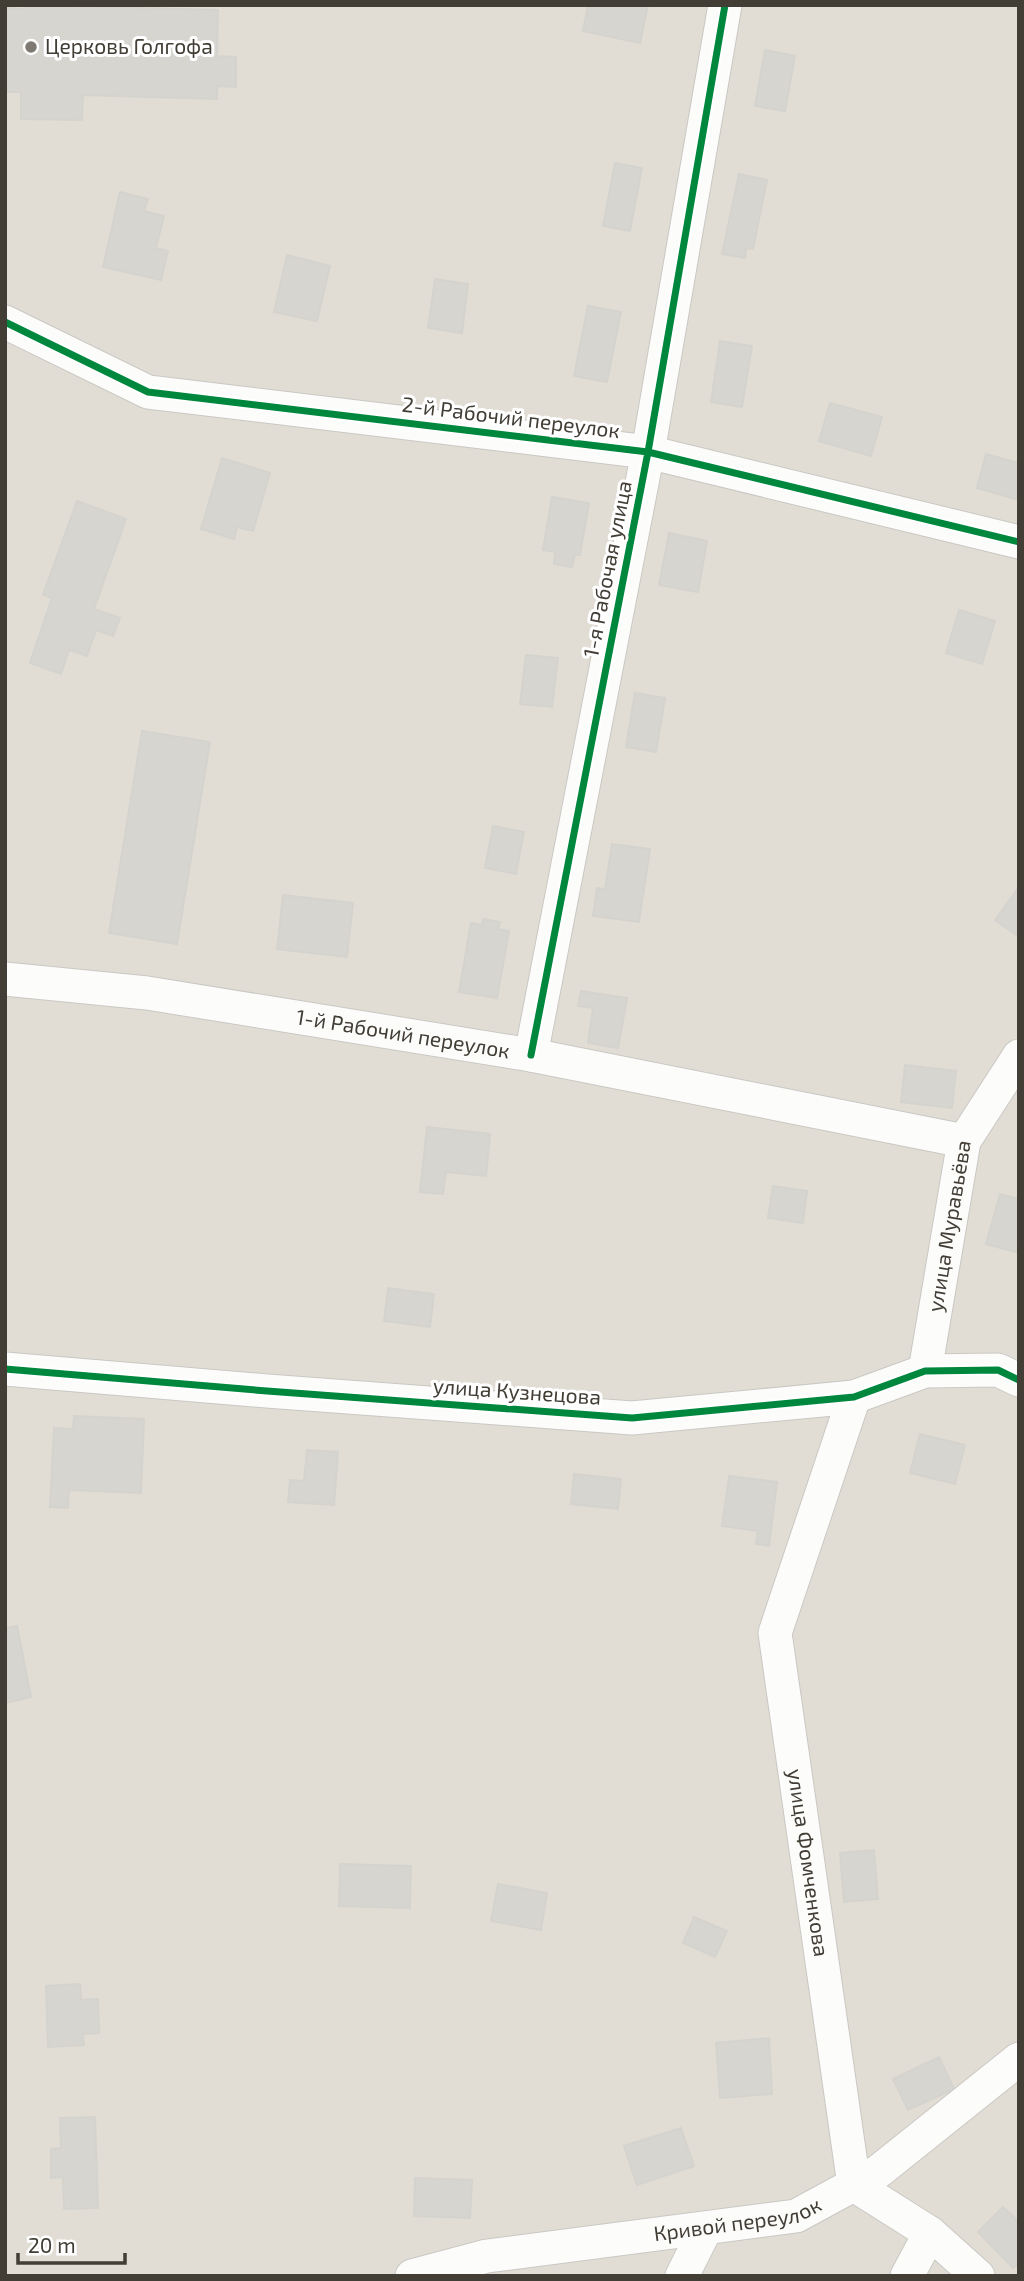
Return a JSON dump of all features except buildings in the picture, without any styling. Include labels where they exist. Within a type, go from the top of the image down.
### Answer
[{"type":"street","name":"1-я Рабочая улица","points":[[531,1055],[648,452],[725,5]]},
{"type":"street","name":"2-й Рабочий переулок","points":[[5,322],[148,392],[648,452],[1019,542]]},
{"type":"street","name":"1-й Рабочий переулок","points":[[5,979],[147,993],[531,1055],[964,1141]]},
{"type":"street","name":"улица Муравьёва","points":[[925,1371],[964,1141],[1019,1056]]},
{"type":"street","name":"улица Кузнецова","points":[[5,1368],[267,1391],[632,1418],[855,1397],[925,1371],[999,1370],[1019,1380]]},
{"type":"street","name":"улица Фомченкова","points":[[853,2185],[775,1633],[855,1397]]},
{"type":"street","name":"Кривой переулок","points":[[412,2276],[487,2256],[796,2216],[879,2171],[1019,2059]]},
{"type":"street","points":[[853,2185],[930,2233],[978,2276]]},
{"type":"street","points":[[682,2276],[706,2228]]},
{"type":"street","points":[[907,2276],[930,2233]]},
{"type":"shaded area","points":[[5,5],[1019,5],[1019,2276],[5,2276]]},
{"type":"cycle path","points":[[531,1055],[648,452],[725,5]]},
{"type":"cycle path","points":[[5,322],[148,392],[648,452],[1019,542]]},
{"type":"cycle path","points":[[5,1369],[632,1418],[854,1397],[925,1371],[998,1370],[1019,1380]]},
{"type":"place","name":"Церковь Голгофа","points":[[31,47]]}]
